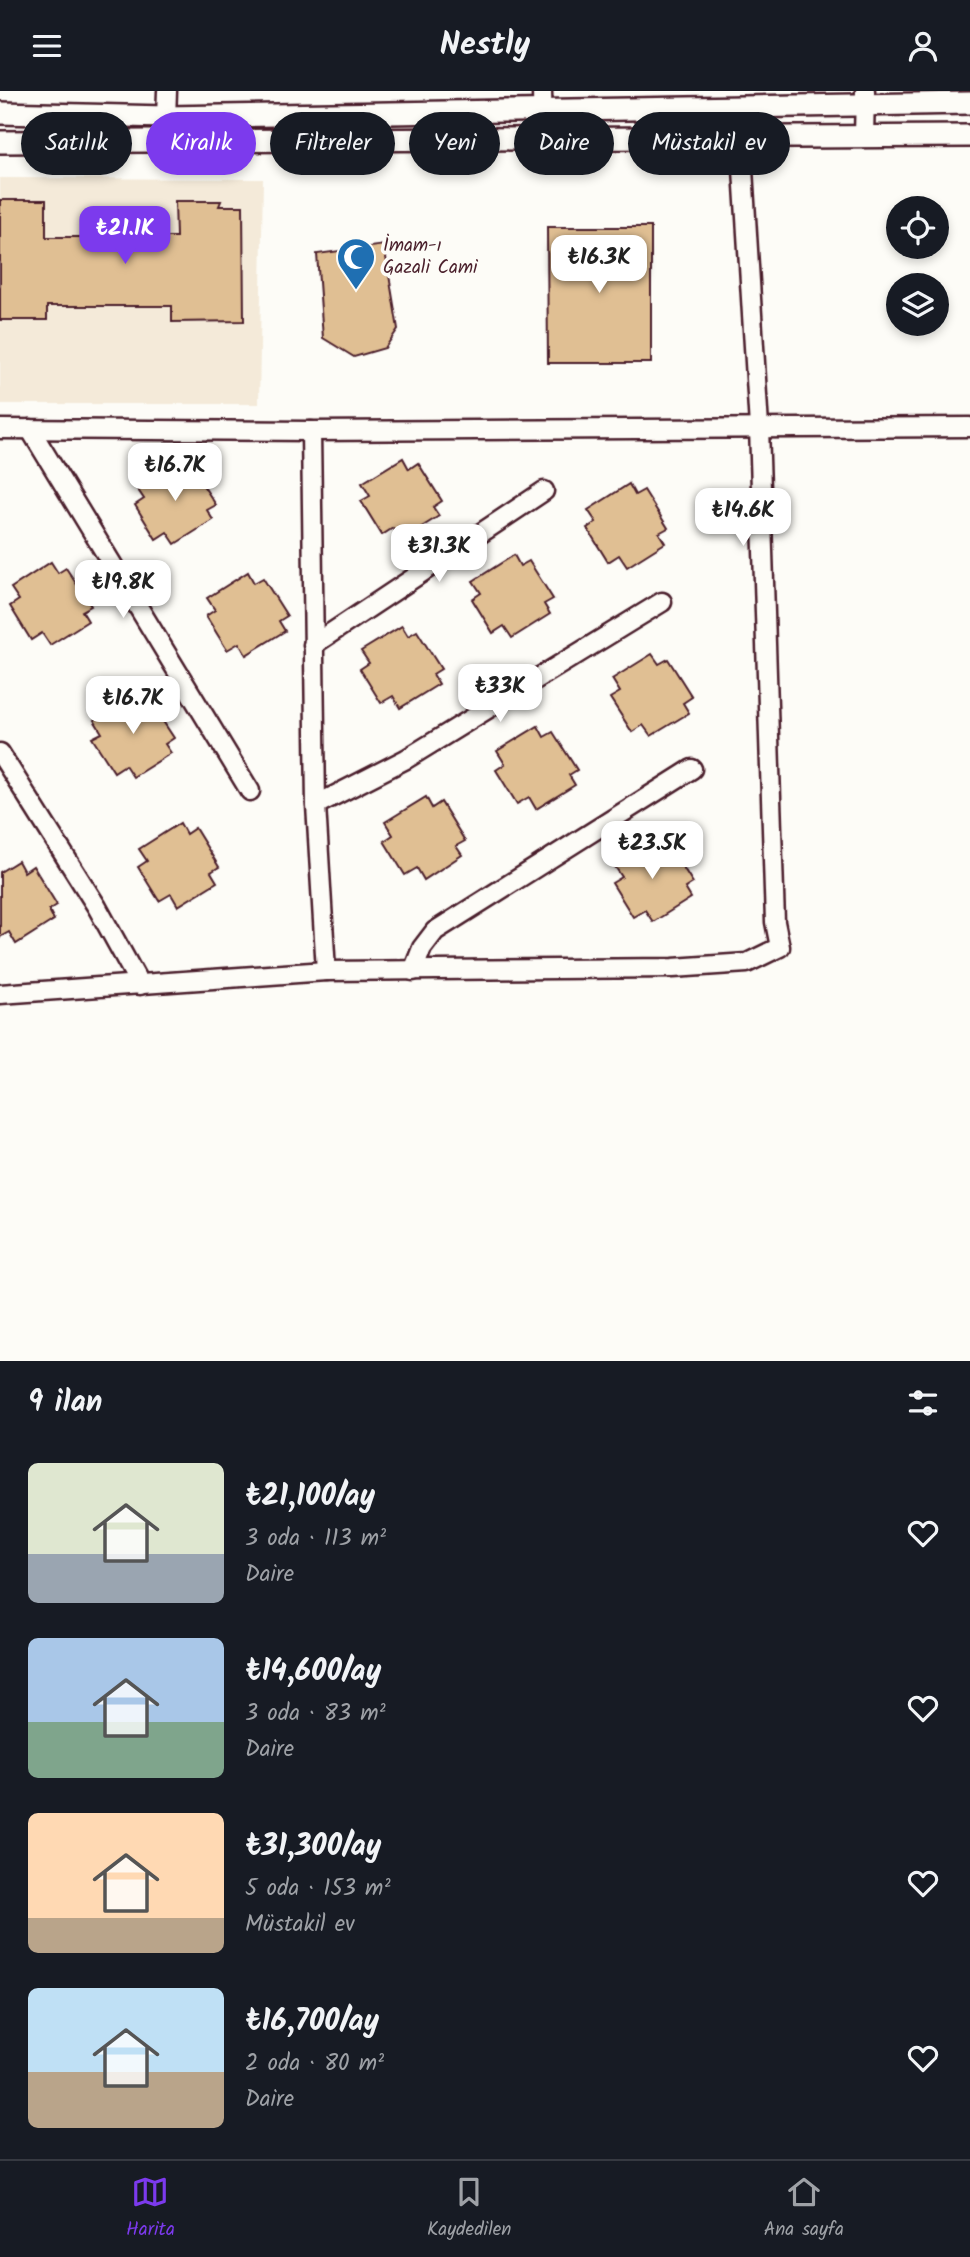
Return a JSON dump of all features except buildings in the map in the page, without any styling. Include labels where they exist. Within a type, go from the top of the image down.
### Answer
[{"type":"street","points":[[166,112],[167,91]]},
{"type":"street","points":[[256,113],[543,101],[865,98],[970,103]]},
{"type":"street","points":[[864,137],[865,98]]},
{"type":"street","points":[[0,113],[146,117]]},
{"type":"street","points":[[790,137],[970,136]]},
{"type":"street","points":[[0,142],[514,139]]},
{"type":"street","points":[[0,994],[326,971],[673,968],[747,964],[779,947],[775,922],[759,427],[743,175]]},
{"type":"street","points":[[0,429],[311,431],[970,427]]},
{"type":"street","points":[[30,429],[250,791]]},
{"type":"street","points":[[311,431],[316,805],[326,971]]},
{"type":"street","points":[[313,645],[544,491]]},
{"type":"street","points":[[316,805],[406,759],[662,602]]},
{"type":"street","points":[[0,753],[97,907],[140,985]]},
{"type":"street","points":[[414,971],[422,949],[435,931],[692,769]]},
{"type":"shaded area","points":[[0,178],[263,179],[259,404],[0,404]]},
{"type":"place","name":"İmam-ı Gazali Cami","points":[[356,291]]}]
